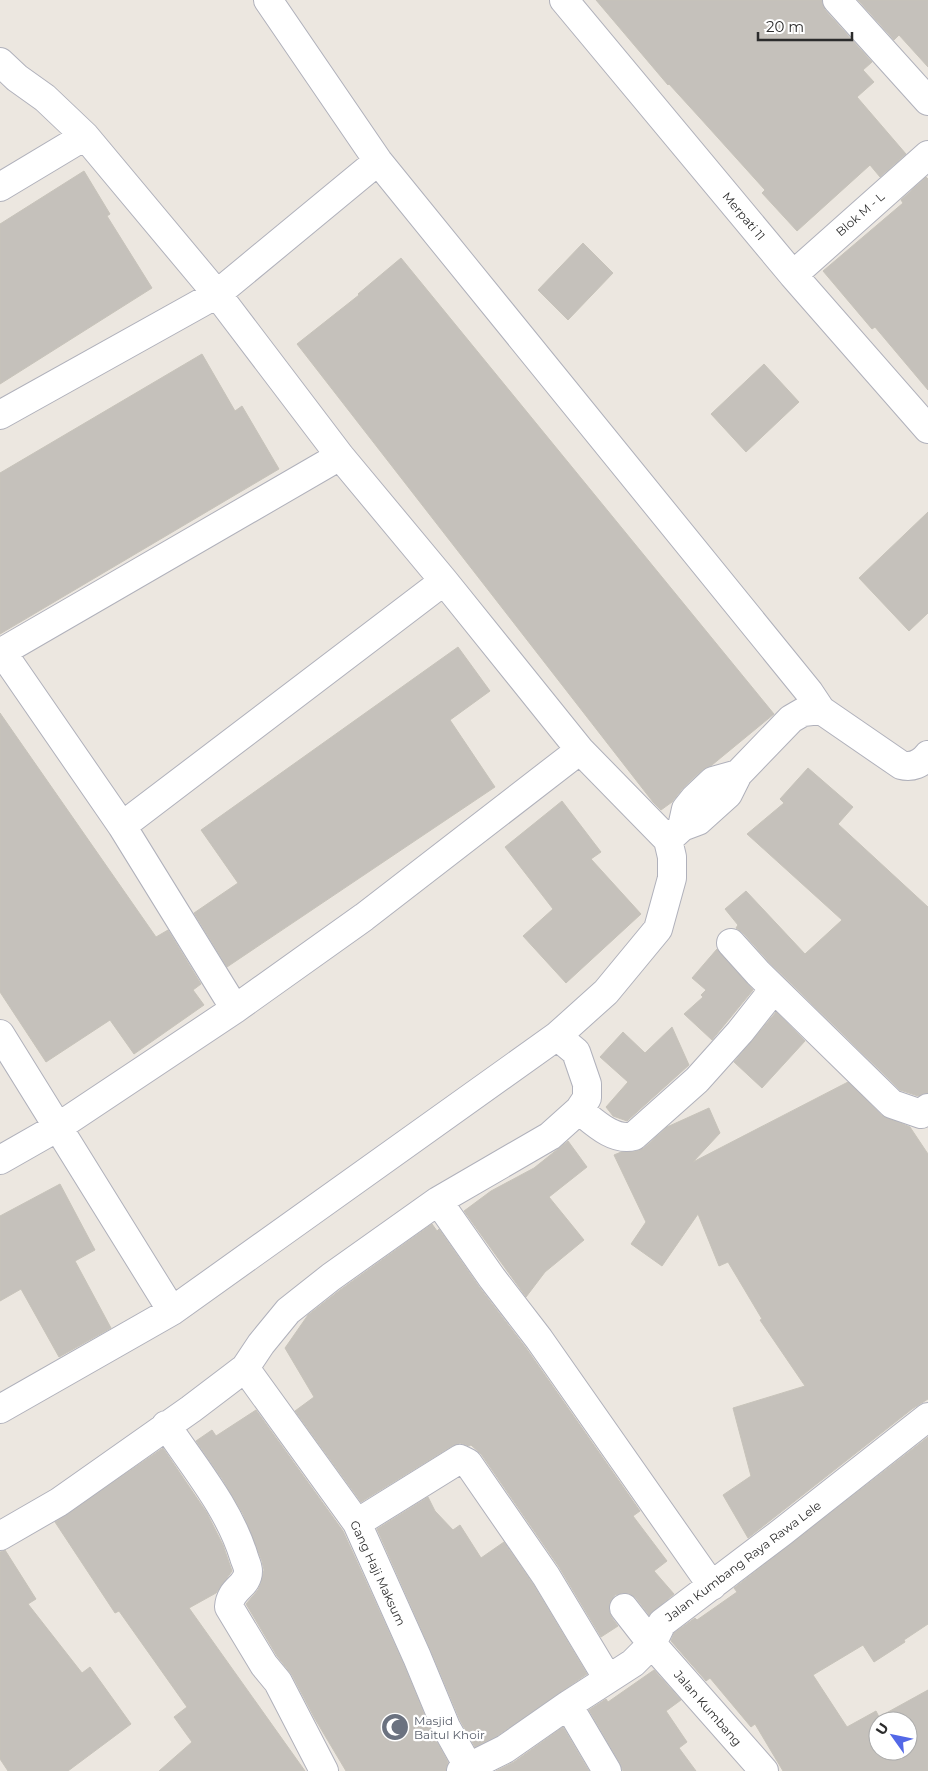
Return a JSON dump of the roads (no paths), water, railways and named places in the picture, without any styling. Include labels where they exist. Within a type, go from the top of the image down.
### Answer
[{"type":"street","points":[[268,0],[378,161],[822,710],[901,765],[912,766],[924,760],[928,755]]},
{"type":"street","name":"Merpati 11","points":[[564,0],[793,275],[928,429]]},
{"type":"street","points":[[837,0],[928,101]]},
{"type":"street","points":[[0,62],[16,78],[45,98],[85,136],[217,294],[340,456],[444,581],[580,750],[675,834]]},
{"type":"street","points":[[0,187],[85,136]]},
{"type":"street","name":"Blok M - L","points":[[793,275],[928,155]]},
{"type":"street","points":[[0,415],[217,294],[378,161]]},
{"type":"street","points":[[235,1009],[122,826],[1,652],[340,456]]},
{"type":"street","points":[[122,826],[444,581]]},
{"type":"street","points":[[675,834],[698,821],[728,794],[738,774],[791,719],[803,712],[822,710]]},
{"type":"street","points":[[0,1160],[58,1127],[235,1009],[364,917],[580,750]]},
{"type":"street","points":[[0,1409],[172,1311],[557,1036],[606,992],[658,929],[672,878],[675,834]]},
{"type":"street","points":[[731,943],[774,989],[892,1104],[926,1118]]},
{"type":"street","points":[[579,1110],[611,1134],[626,1138],[634,1136],[697,1080],[740,1032],[774,989]]},
{"type":"street","points":[[0,1034],[172,1311]]},
{"type":"street","points":[[0,1536],[58,1502],[245,1368],[260,1344],[288,1311],[331,1277],[438,1201],[550,1136],[579,1110],[587,1098],[587,1084],[576,1052],[557,1036]]},
{"type":"street","points":[[438,1201],[492,1278],[544,1347],[712,1586]]},
{"type":"street","name":"Gang Haji Maksum","points":[[245,1368],[357,1523],[465,1769]]},
{"type":"street","name":"Jalan Kumbang Raya Rawa Lele","points":[[465,1769],[505,1749],[633,1663],[652,1644],[662,1623],[782,1532],[928,1417]]},
{"type":"street","points":[[166,1426],[222,1508],[239,1541],[248,1570],[245,1582],[234,1591],[229,1607],[264,1666],[278,1682],[324,1771]]},
{"type":"street","points":[[357,1523],[460,1459],[468,1463],[546,1576],[608,1679]]},
{"type":"street","name":"Jalan Kumbang","points":[[624,1608],[652,1644],[764,1771]]},
{"type":"street","points":[[568,1705],[606,1771]]},
{"type":"place","name":"Masjid Baitul Khoir","points":[[395,1727]]}]
